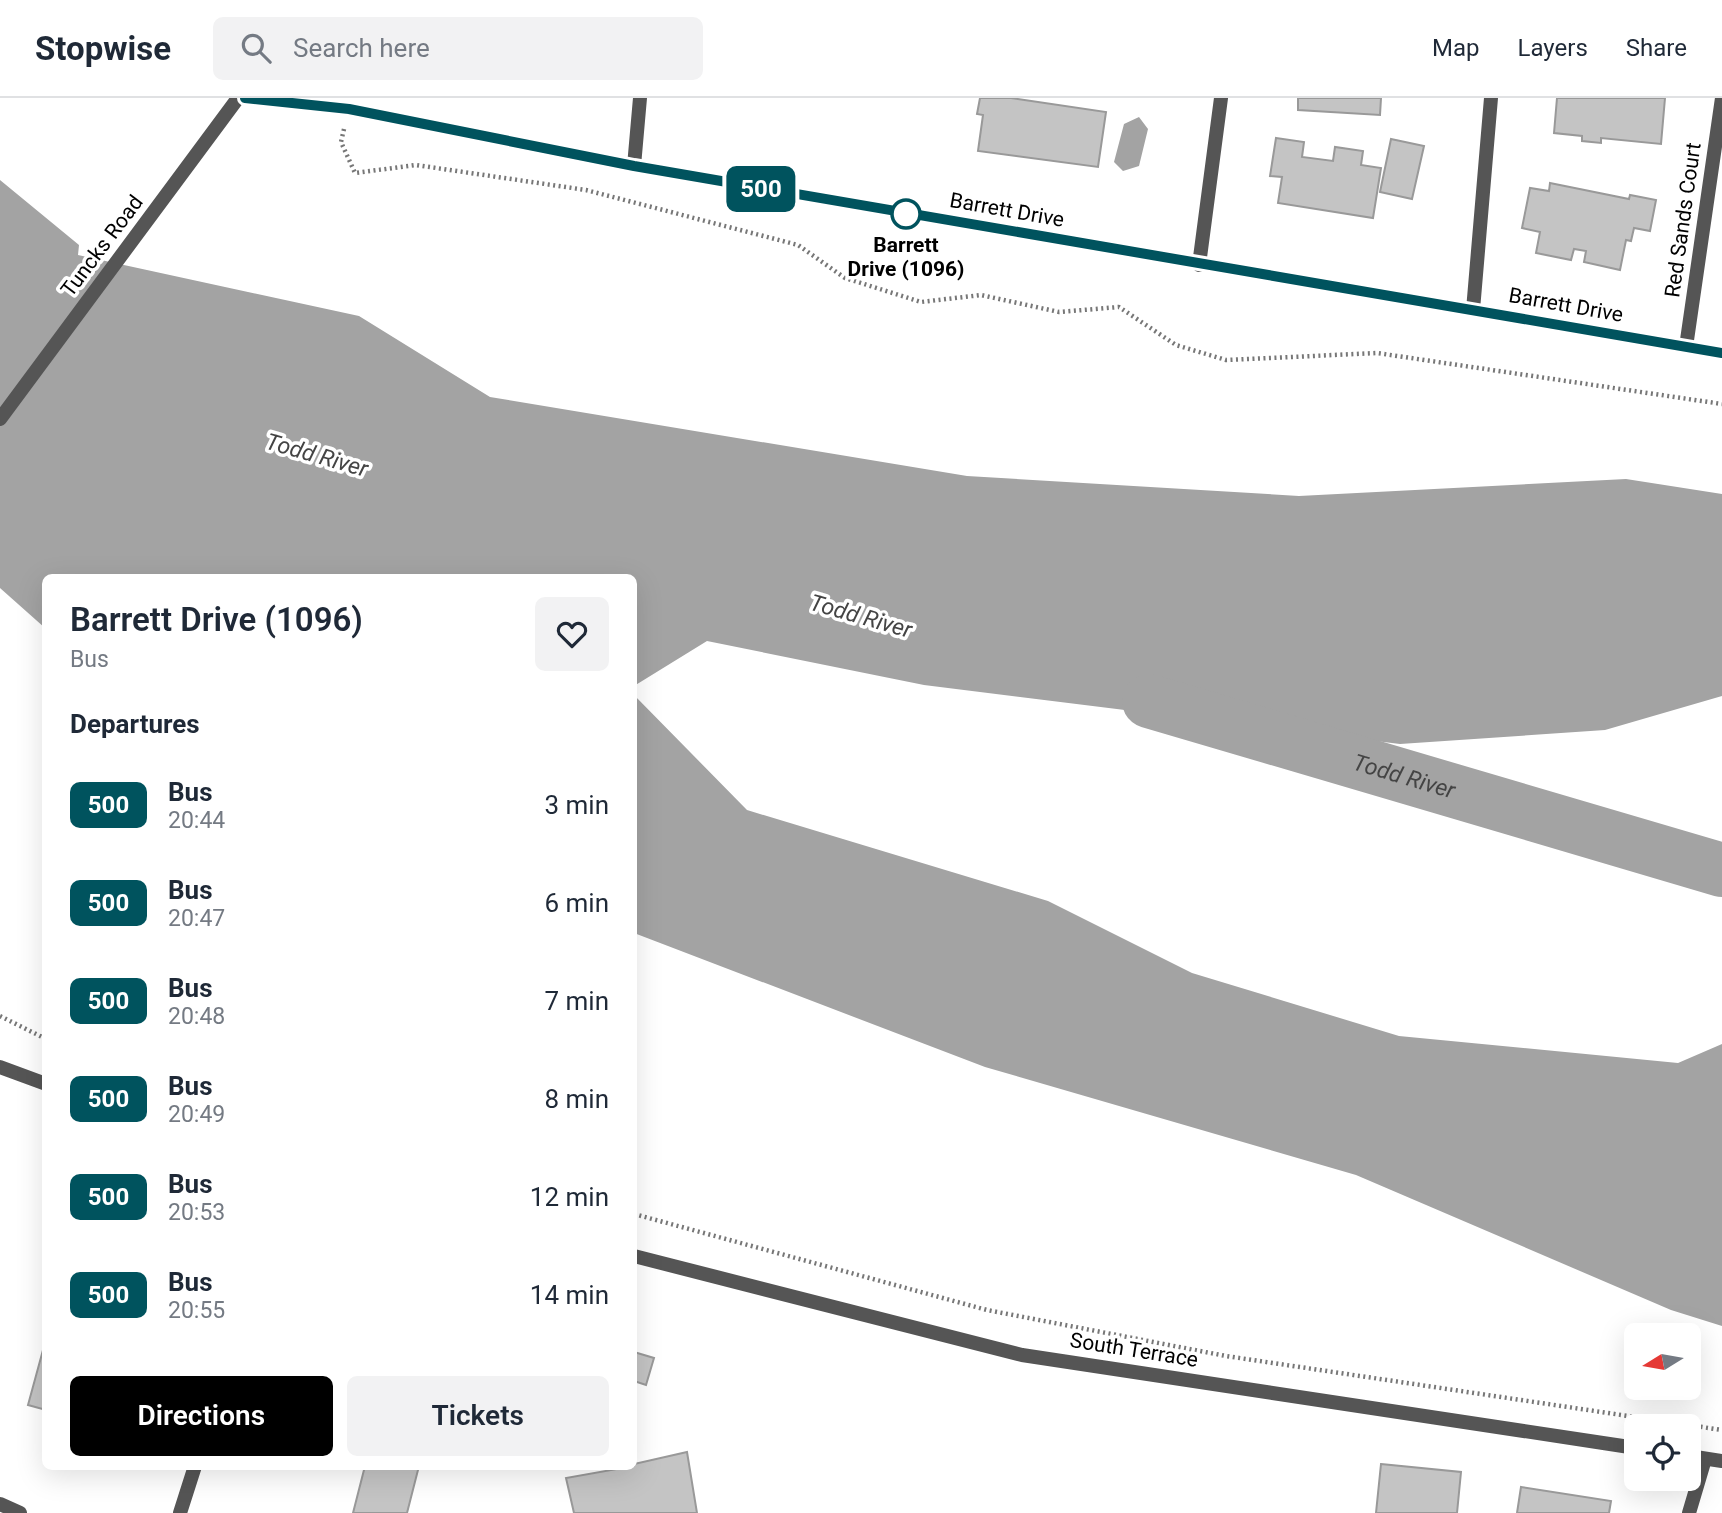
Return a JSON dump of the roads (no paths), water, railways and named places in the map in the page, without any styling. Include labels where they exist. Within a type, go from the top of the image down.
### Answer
[{"type":"street","name":"Tuncks Road","points":[[0,419],[238,98]]},
{"type":"street","name":"Barrett Drive","points":[[244,98],[349,109],[634,166],[1722,353]]},
{"type":"street","points":[[634,166],[640,98]]},
{"type":"street","points":[[1199,265],[1221,98]]},
{"type":"street","points":[[1473,310],[1491,98]]},
{"type":"street","name":"Red Sands Court","points":[[1686,347],[1722,98]]},
{"type":"street","points":[[0,1067],[42,1083]]},
{"type":"street","name":"South Terrace","points":[[637,1257],[1022,1354],[1624,1446]]},
{"type":"street","points":[[1701,1458],[1722,1461]]},
{"type":"street","points":[[1689,1513],[1704,1459]]},
{"type":"street","points":[[180,1513],[194,1470]]},
{"type":"street","points":[[0,1504],[20,1513]]},
{"type":"water","points":[[1139,117],[1148,129],[1139,166],[1123,171],[1114,162],[1124,124]]},
{"type":"water","points":[[0,180],[79,245],[78,255],[359,316],[490,397],[967,476],[1299,496],[1626,479],[1722,494],[1722,696],[1605,730],[1400,744],[924,685],[707,641],[637,684],[637,574],[42,574],[42,625],[0,588]]},
{"type":"water","points":[[637,698],[747,810],[1048,901],[1192,973],[1399,1036],[1678,1063],[1722,1044],[1722,1326],[1671,1310],[1356,1175],[985,1067],[637,934]]},
{"type":"waterway","name":"Todd River","points":[[1149,701],[1722,870]]},
{"type":"place","name":"Barrett Drive (1096)","points":[[906,214]]}]
